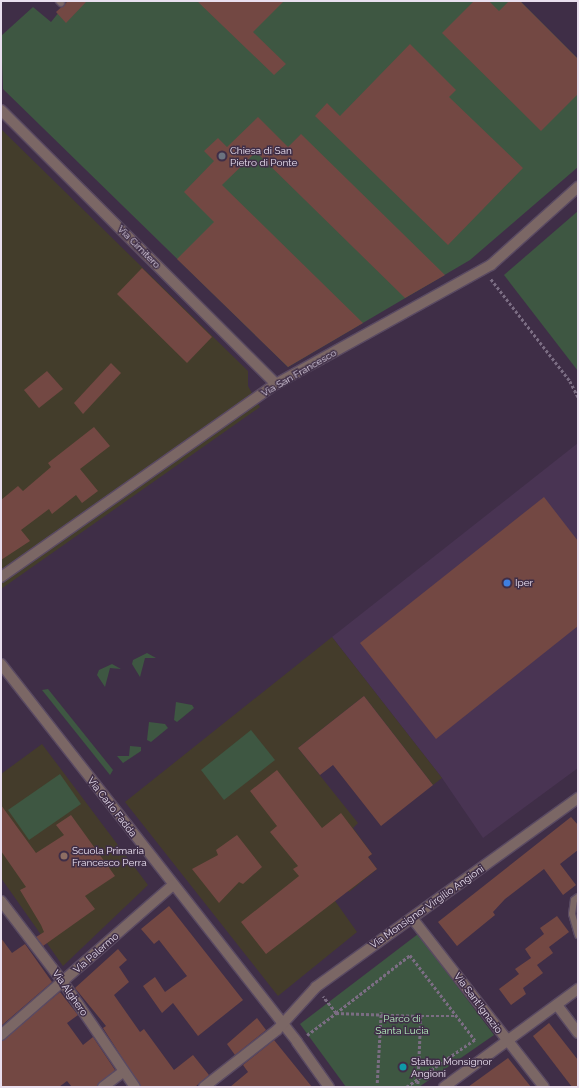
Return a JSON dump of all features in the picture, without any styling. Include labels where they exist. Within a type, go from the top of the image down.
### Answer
[{"type":"street","name":"Via Cimitero","points":[[1,110],[276,384]]},
{"type":"street","name":"Via San Francesco","points":[[1,577],[276,384],[482,270],[578,187]]},
{"type":"street","name":"Via Carlo Fadda","points":[[1,664],[172,886],[297,1042],[329,1087]]},
{"type":"street","name":"Via Monsignor Virgilio Angioni","points":[[283,1024],[316,987],[578,798]]},
{"type":"street","name":"Via Palermo","points":[[1,1035],[172,886]]},
{"type":"street","name":"Via Alghero","points":[[1,901],[63,982],[135,1087]]},
{"type":"street","name":"Via Sant'Ignazio","points":[[412,918],[544,1087]]},
{"type":"street","points":[[444,1087],[508,1042],[578,989]]},
{"type":"street","points":[[557,1005],[578,1033]]},
{"type":"street","points":[[204,1087],[283,1024]]},
{"type":"street","points":[[103,1087],[124,1071]]},
{"type":"lane","points":[[578,897],[574,900],[572,914],[578,935]]},
{"type":"path","points":[[482,270],[495,282],[504,298],[570,382],[578,397]]},
{"type":"path","points":[[297,1042],[410,955],[475,1040],[407,1087]]},
{"type":"path","points":[[316,987],[336,1013]]},
{"type":"path","points":[[336,1013],[381,1012],[421,1016],[457,1016]]},
{"type":"path","points":[[377,1083],[381,1012]]},
{"type":"path","points":[[418,1087],[421,1016]]},
{"type":"shaded area","points":[[1,129],[248,371],[248,386],[260,407],[1,589]]},
{"type":"shaded area","points":[[578,443],[578,768],[483,838],[442,778],[332,637]]},
{"type":"shaded area","points":[[332,637],[442,778],[433,785],[364,696],[298,748],[358,823],[353,828],[372,854],[368,857],[377,869],[349,892],[346,888],[333,898],[357,932],[278,996],[125,802]]},
{"type":"shaded area","name":"Scuola Primaria Francesco Perra","points":[[42,744],[148,885],[63,966],[1,878],[1,774]]},
{"type":"green space","points":[[68,1],[520,1],[578,59],[578,167],[470,260],[288,367],[3,89],[1,36],[33,7],[51,22]]},
{"type":"green space","points":[[578,211],[578,371],[504,275]]},
{"type":"green space","points":[[147,653],[156,658],[145,658],[140,677],[132,664],[133,660]]},
{"type":"green space","points":[[112,664],[121,669],[110,668],[105,687],[97,675],[99,670]]},
{"type":"green space","points":[[48,689],[113,770],[110,775],[42,690]]},
{"type":"green space","points":[[176,702],[192,705],[194,708],[177,722],[174,720]]},
{"type":"green space","points":[[149,722],[165,724],[168,728],[151,742],[147,740]]},
{"type":"green space","points":[[251,730],[275,760],[224,800],[201,770]]},
{"type":"green space","points":[[130,746],[141,747],[141,751],[123,763],[117,756],[129,756]]},
{"type":"green space","points":[[60,774],[81,804],[29,840],[8,810]]},
{"type":"green space","name":"Parco di Santa Lucia","points":[[418,934],[494,1035],[419,1087],[346,1087],[300,1024]]},
{"type":"building","points":[[68,1],[87,1],[66,23],[56,12]]},
{"type":"building","points":[[197,1],[284,1],[253,32],[286,64],[274,75]]},
{"type":"building","points":[[474,1],[489,1],[499,11],[509,1],[520,1],[578,59],[578,94],[541,131],[442,33]]},
{"type":"building","points":[[410,44],[456,90],[449,97],[523,168],[448,245],[315,116],[327,103],[340,116]]},
{"type":"building","points":[[258,117],[288,147],[301,134],[445,275],[405,298],[256,152],[222,185],[363,323],[288,367],[177,259],[214,222],[184,192],[214,161],[204,151],[218,138],[227,147]]},
{"type":"building","points":[[142,268],[212,337],[187,363],[117,294]]},
{"type":"building","points":[[111,363],[121,373],[83,414],[74,403]]},
{"type":"building","points":[[47,371],[63,389],[39,408],[24,390]]},
{"type":"building","points":[[94,427],[110,446],[80,469],[98,491],[82,503],[76,495],[52,514],[49,509],[21,530],[30,541],[1,560],[1,500],[18,486],[23,491],[51,467],[48,463]]},
{"type":"building","name":"Iper","points":[[544,497],[578,541],[578,626],[436,739],[360,643]]},
{"type":"building","points":[[364,696],[433,785],[381,826],[333,765],[320,775],[298,748]]},
{"type":"building","points":[[277,770],[322,828],[341,813],[372,854],[368,857],[377,869],[266,954],[241,922],[299,876],[293,869],[298,866],[270,832],[277,826],[250,791]]},
{"type":"building","points":[[1,805],[36,853],[64,835],[56,825],[71,815],[115,876],[85,896],[95,909],[43,946],[36,937],[44,932],[20,890],[26,887],[1,851]]},
{"type":"building","points":[[571,817],[578,825],[578,850],[560,864],[576,885],[563,895],[544,869],[505,899],[493,912],[495,915],[457,946],[438,922]]},
{"type":"building","points":[[237,835],[262,867],[243,884],[239,882],[219,903],[192,869],[218,855],[216,850]]},
{"type":"building","points":[[169,906],[243,1000],[198,1036],[173,1003],[162,1013],[143,986],[155,977],[165,992],[187,976],[159,940],[154,944],[141,929]]},
{"type":"building","points":[[557,916],[569,932],[549,947],[553,953],[537,965],[543,973],[523,988],[526,994],[511,1005],[499,989],[519,974],[515,969],[531,958],[525,949],[544,934],[540,928]]},
{"type":"building","points":[[1,938],[12,953],[25,944],[52,982],[1,1026]]},
{"type":"building","points":[[118,949],[127,960],[119,967],[129,982],[114,995],[140,1032],[144,1029],[174,1070],[193,1055],[209,1075],[195,1087],[141,1087],[103,1028],[106,1026],[75,988]]},
{"type":"building","points":[[60,992],[78,1015],[67,1023],[83,1045],[93,1037],[115,1070],[97,1087],[72,1087],[67,1081],[59,1087],[1,1087],[1,1041]]},
{"type":"building","points":[[257,1018],[266,1030],[235,1055],[227,1044]]},
{"type":"building","points":[[549,1023],[578,1060],[578,1087],[572,1087],[533,1036]]},
{"type":"building","points":[[274,1040],[312,1087],[230,1087],[248,1072],[243,1065]]},
{"type":"building","points":[[508,1058],[531,1087],[468,1087]]},
{"type":"place","name":"Chiesa di San Pietro di Ponte","points":[[222,156]]},
{"type":"place","name":"Iper","points":[[507,583]]},
{"type":"place","name":"Scuola Primaria Francesco Perra","points":[[64,856]]},
{"type":"place","name":"Statua Monsignor Angioni","points":[[403,1067]]}]
